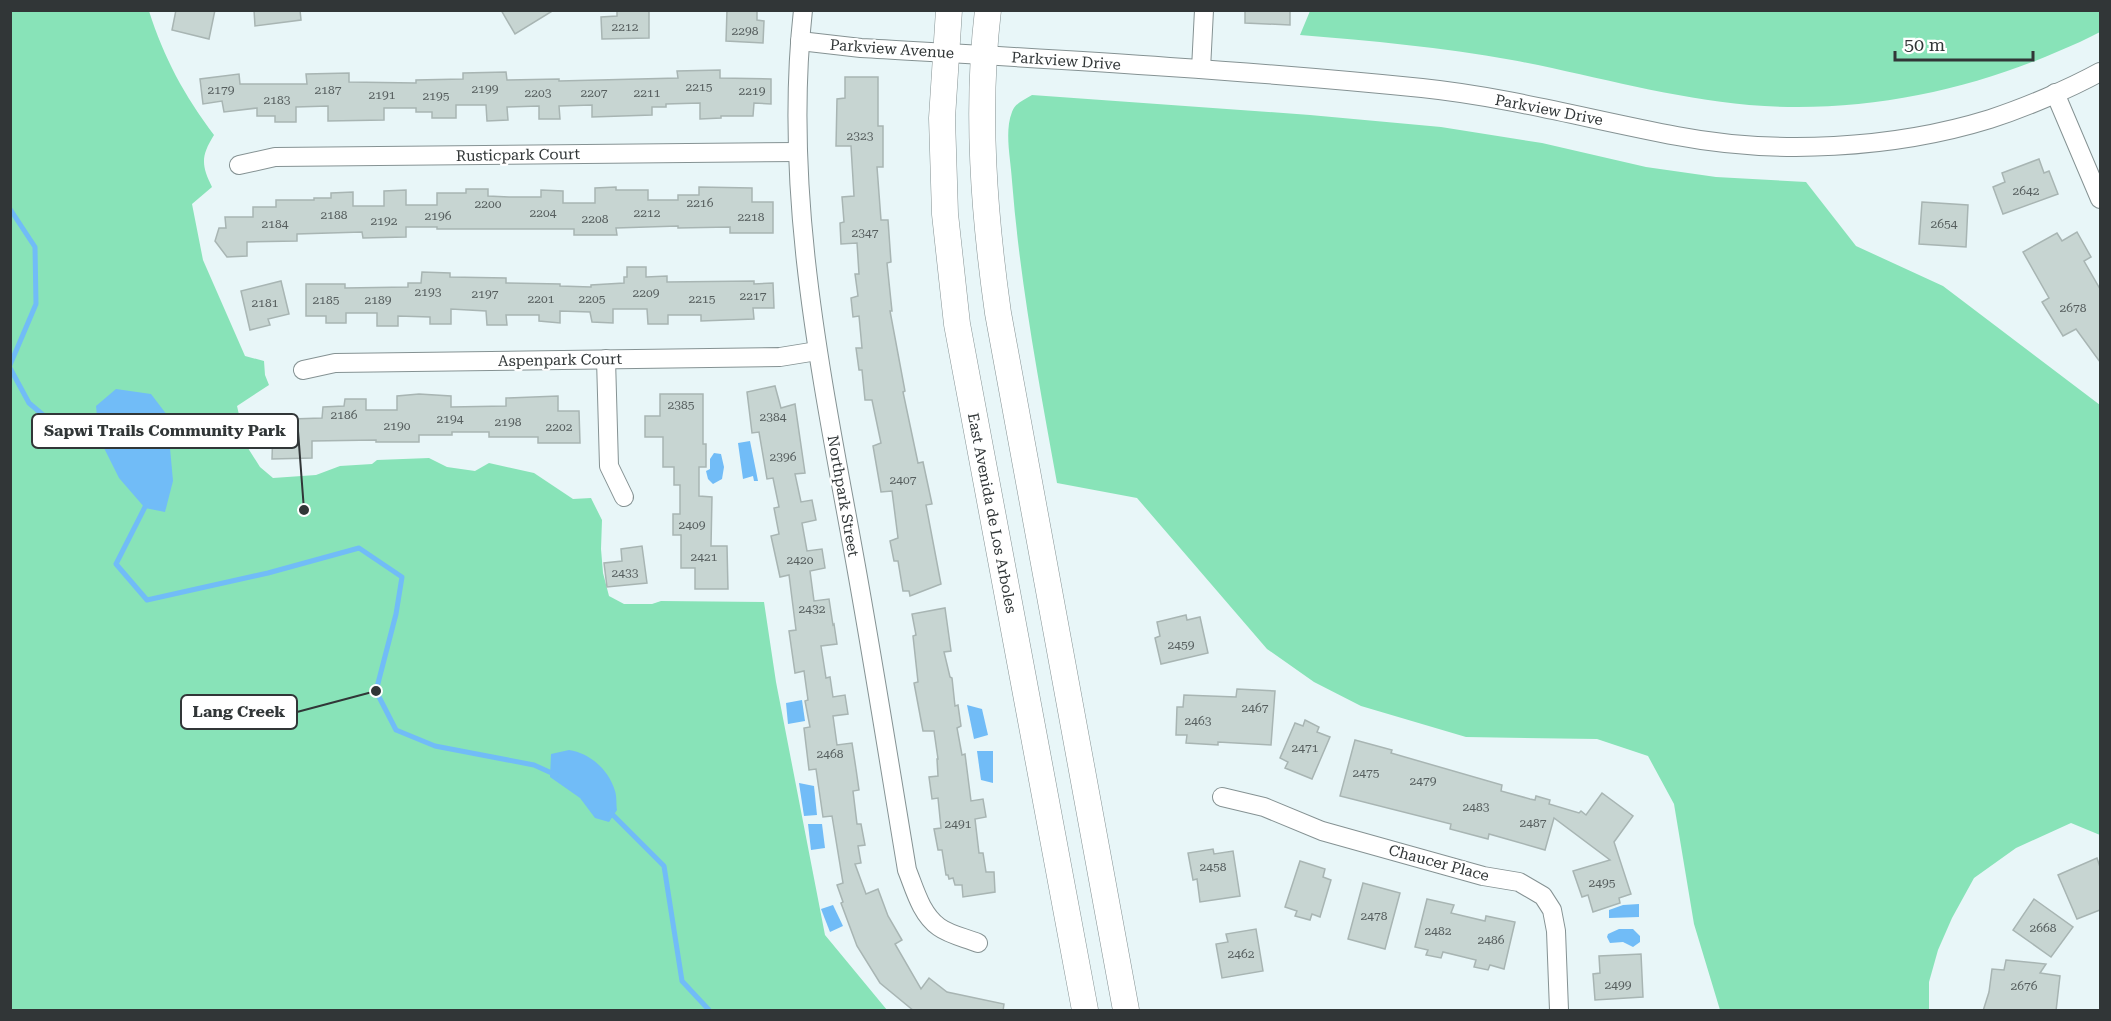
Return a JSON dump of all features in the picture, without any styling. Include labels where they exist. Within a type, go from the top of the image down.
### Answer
[{"type":"main road","name":"East Avenida de Los Arboles","points":[[949,10],[942,118],[945,214],[957,324],[1085,1011]]},
{"type":"main road","points":[[987,10],[982,101],[985,199],[997,303],[1126,1011]]},
{"type":"street","name":"Northpark Street","points":[[803,10],[800,40],[798,152],[806,259],[817,351],[859,582],[907,870],[921,905],[931,920],[941,929],[978,943]]},
{"type":"street","points":[[1201,69],[1204,10]]},
{"type":"street","name":"Parkview Avenue","points":[[800,40],[861,48],[985,55]]},
{"type":"street","name":"Parkview Drive","points":[[985,55],[1201,69],[1441,90],[1552,109],[1677,136],[1722,143],[1777,147],[1857,144],[1927,134],[1991,119],[2100,72]]},
{"type":"street","points":[[2055,93],[2100,199]]},
{"type":"street","name":"Rusticpark Court","points":[[239,165],[275,158],[798,152]]},
{"type":"street","name":"Aspenpark Court","points":[[303,370],[335,363],[780,357],[817,351]]},
{"type":"street","points":[[606,359],[609,466],[624,496]]},
{"type":"street","name":"Chaucer Place","points":[[1222,797],[1264,807],[1334,834],[1483,876],[1519,882],[1543,896],[1552,909],[1556,931],[1559,1011]]},
{"type":"green space","points":[[2100,10],[2100,32],[2022,66],[1947,89],[1868,103],[1789,107],[1719,102],[1689,97],[1459,51],[1300,35],[1310,11]]},
{"type":"green space","points":[[10,11],[149,11],[161,45],[176,76],[214,135],[204,161],[212,187],[192,204],[203,260],[245,356],[264,361],[265,375],[269,385],[237,406],[246,445],[260,467],[273,478],[316,475],[340,466],[372,464],[377,460],[429,458],[447,467],[475,471],[489,463],[534,473],[573,499],[591,498],[602,520],[603,573],[609,596],[624,604],[652,604],[661,601],[764,602],[776,682],[825,935],[887,1010],[11,1010]]},
{"type":"green space","points":[[1032,95],[1441,127],[1542,143],[1646,167],[1716,177],[1806,182],[1856,246],[1943,286],[2100,405],[2100,835],[2071,823],[2016,848],[1974,878],[1938,950],[1929,982],[1929,1010],[1720,1010],[1694,924],[1674,804],[1648,756],[1597,739],[1466,737],[1361,706],[1314,682],[1267,649],[1137,498],[1057,483],[1025,295],[1015,219],[1009,146],[1008,128],[1013,109]]},
{"type":"water","points":[[116,389],[151,394],[167,415],[173,481],[165,512],[145,508],[119,478],[99,438],[96,406]]},
{"type":"water","points":[[750,441],[758,481],[754,481],[753,476],[743,479],[738,443]]},
{"type":"water","points":[[714,453],[721,454],[724,467],[722,479],[713,484],[708,479],[706,471],[710,469],[710,459]]},
{"type":"water","points":[[802,700],[805,721],[788,724],[786,703]]},
{"type":"water","points":[[967,705],[982,709],[988,735],[974,739]]},
{"type":"water","points":[[569,750],[584,755],[598,764],[612,783],[616,793],[617,810],[609,822],[595,818],[580,798],[550,777],[551,754]]},
{"type":"water","points":[[977,751],[993,751],[993,783],[981,780]]},
{"type":"water","points":[[799,783],[814,786],[817,815],[804,816]]},
{"type":"water","points":[[808,824],[822,824],[825,848],[811,850]]},
{"type":"water","points":[[1639,904],[1639,917],[1609,918],[1609,910],[1623,905]]},
{"type":"water","points":[[833,905],[843,926],[830,932],[821,909]]},
{"type":"water","points":[[1619,929],[1633,929],[1640,936],[1640,942],[1633,947],[1623,942],[1610,943],[1608,934]]},
{"type":"building","points":[[176,10],[215,10],[209,39],[172,30]]},
{"type":"building","points":[[254,10],[300,10],[301,20],[255,26]]},
{"type":"building","points":[[501,10],[554,10],[515,34]]},
{"type":"building","points":[[617,10],[649,10],[649,38],[602,39],[601,17],[617,16]]},
{"type":"building","points":[[727,10],[757,10],[757,20],[764,21],[763,43],[726,41]]},
{"type":"building","points":[[1245,10],[1290,10],[1290,25],[1245,23]]},
{"type":"building","points":[[720,70],[720,78],[771,79],[771,104],[754,103],[753,116],[721,116],[721,118],[700,119],[700,103],[666,104],[666,107],[652,107],[652,115],[592,117],[592,105],[559,106],[560,119],[539,119],[539,106],[507,107],[508,120],[487,121],[486,105],[456,105],[456,118],[432,118],[432,112],[416,112],[416,108],[384,108],[384,120],[328,121],[328,106],[296,107],[296,122],[275,122],[275,116],[257,116],[257,108],[224,112],[222,101],[203,104],[200,79],[239,74],[240,84],[307,84],[306,74],[349,73],[349,82],[416,83],[416,80],[463,79],[463,73],[506,72],[507,80],[559,79],[559,81],[678,78],[677,71]]},
{"type":"building","points":[[845,77],[878,77],[878,126],[883,126],[883,167],[877,167],[881,220],[888,220],[891,262],[887,263],[892,311],[890,311],[905,391],[903,392],[918,463],[923,462],[932,504],[926,505],[941,584],[910,596],[909,591],[903,591],[898,561],[894,561],[890,541],[898,538],[892,491],[881,492],[873,446],[881,443],[872,400],[865,400],[862,370],[859,370],[856,348],[862,348],[859,316],[853,317],[851,298],[858,296],[855,274],[859,274],[857,243],[841,244],[840,223],[844,222],[842,197],[854,196],[851,146],[836,146],[837,99],[845,98]]},
{"type":"building","points":[[2039,159],[2044,173],[2049,171],[2058,194],[2003,214],[1993,187],[2005,182],[2002,173]]},
{"type":"building","points":[[616,187],[616,190],[648,190],[648,200],[678,200],[678,195],[699,195],[699,187],[752,188],[752,202],[773,202],[773,233],[730,233],[730,227],[678,228],[678,226],[616,228],[617,235],[574,235],[574,229],[406,227],[406,237],[363,238],[362,232],[297,234],[297,241],[247,242],[247,256],[227,257],[215,241],[219,228],[226,228],[225,217],[253,217],[253,207],[276,207],[276,200],[314,200],[314,198],[331,198],[331,193],[353,192],[353,206],[384,206],[384,191],[406,190],[406,205],[437,205],[437,193],[466,193],[466,189],[488,189],[488,196],[509,197],[541,197],[541,190],[563,191],[563,203],[595,203],[595,188]]},
{"type":"building","points":[[1922,202],[1968,205],[1966,247],[1919,244]]},
{"type":"building","points":[[2077,232],[2091,257],[2084,261],[2100,289],[2100,362],[2076,329],[2063,336],[2042,302],[2049,298],[2023,252],[2057,233],[2062,241]]},
{"type":"building","points":[[627,267],[646,267],[646,277],[667,276],[667,282],[754,281],[754,284],[773,283],[774,308],[753,308],[754,319],[701,321],[701,315],[668,315],[668,324],[648,324],[647,309],[613,309],[613,323],[592,322],[590,312],[560,311],[560,323],[539,321],[539,315],[506,315],[507,325],[487,325],[486,311],[451,309],[451,324],[430,324],[430,317],[398,316],[398,326],[377,326],[377,313],[346,313],[346,323],[326,323],[326,316],[306,316],[306,284],[345,284],[345,288],[408,287],[408,283],[421,283],[422,272],[450,273],[450,277],[506,278],[506,283],[591,287],[591,285],[624,283],[624,277],[627,277]]},
{"type":"building","points":[[281,281],[289,314],[268,319],[270,325],[250,330],[241,291]]},
{"type":"building","points":[[775,386],[781,408],[795,404],[805,473],[795,474],[801,502],[812,500],[816,520],[802,523],[807,551],[822,549],[825,568],[810,571],[814,601],[829,599],[837,644],[821,646],[826,678],[830,677],[833,697],[845,695],[848,714],[833,716],[837,745],[852,743],[856,769],[859,790],[853,791],[857,824],[861,824],[865,845],[858,846],[861,863],[855,864],[866,894],[878,889],[888,916],[902,940],[895,944],[921,989],[929,978],[947,992],[1004,1004],[1003,1011],[914,1011],[880,983],[857,946],[841,903],[843,902],[837,885],[843,883],[832,816],[823,817],[816,769],[809,770],[804,728],[810,727],[805,701],[808,700],[804,671],[795,673],[789,631],[796,630],[789,575],[780,577],[771,536],[779,534],[774,508],[779,507],[773,478],[767,479],[759,432],[752,433],[747,392]]},
{"type":"building","points":[[419,394],[451,396],[451,407],[506,406],[506,398],[558,396],[558,411],[579,411],[580,443],[538,443],[538,437],[489,437],[489,432],[452,432],[452,435],[419,435],[419,442],[312,441],[312,458],[272,459],[273,427],[290,426],[291,419],[322,418],[323,407],[344,406],[345,399],[366,399],[366,410],[397,410],[397,396]]},
{"type":"building","points":[[660,394],[703,394],[703,444],[706,444],[706,467],[699,467],[699,496],[712,497],[711,546],[727,546],[728,589],[695,589],[695,568],[681,568],[681,535],[673,535],[673,514],[680,514],[680,485],[674,485],[674,467],[663,467],[663,437],[645,437],[645,416],[660,416]]},
{"type":"building","points":[[642,546],[647,583],[607,587],[604,563],[622,561],[621,549]]},
{"type":"building","points":[[945,608],[951,651],[944,652],[952,678],[955,706],[958,705],[961,726],[957,728],[962,755],[965,754],[971,801],[983,799],[986,817],[975,819],[979,853],[983,853],[986,872],[994,872],[995,892],[963,897],[962,885],[955,885],[953,878],[949,879],[946,875],[942,850],[938,850],[934,829],[941,828],[938,798],[932,799],[929,777],[938,776],[934,731],[923,731],[914,683],[918,682],[913,636],[916,635],[912,614]]},
{"type":"building","points":[[1186,615],[1187,620],[1200,617],[1208,653],[1161,664],[1155,638],[1160,636],[1157,622]]},
{"type":"building","points":[[1237,689],[1275,691],[1271,745],[1186,743],[1187,735],[1176,735],[1177,707],[1183,707],[1184,695],[1236,697]]},
{"type":"building","points":[[1305,720],[1319,727],[1317,732],[1330,737],[1312,779],[1285,768],[1288,762],[1280,758],[1295,723],[1303,726]]},
{"type":"building","points":[[1355,740],[1392,750],[1391,753],[1502,785],[1501,791],[1535,800],[1536,796],[1550,800],[1549,804],[1579,813],[1581,811],[1586,815],[1602,793],[1633,816],[1614,842],[1631,894],[1619,898],[1620,903],[1593,912],[1588,895],[1582,897],[1573,871],[1610,860],[1554,818],[1545,850],[1489,834],[1488,839],[1450,829],[1451,824],[1340,796]]},
{"type":"building","points":[[1213,849],[1214,854],[1233,851],[1240,896],[1200,902],[1197,879],[1193,880],[1188,853]]},
{"type":"building","points":[[2097,858],[2100,867],[2100,910],[2077,919],[2058,875]]},
{"type":"building","points":[[1300,861],[1325,869],[1323,877],[1331,880],[1320,917],[1312,914],[1310,920],[1295,916],[1297,911],[1285,907]]},
{"type":"building","points":[[1363,883],[1400,893],[1385,949],[1348,939]]},
{"type":"building","points":[[1427,899],[1454,905],[1451,913],[1485,921],[1486,916],[1515,922],[1504,969],[1490,965],[1488,970],[1474,967],[1476,960],[1443,952],[1441,958],[1426,955],[1428,950],[1415,947]]},
{"type":"building","points":[[2034,899],[2073,927],[2051,957],[2013,930]]},
{"type":"building","points":[[1256,929],[1263,971],[1222,978],[1216,944],[1228,942],[1226,934]]},
{"type":"building","points":[[1641,954],[1643,997],[1595,1000],[1593,974],[1600,973],[1599,956]]},
{"type":"building","points":[[2006,960],[2046,964],[2040,973],[2060,976],[2056,1011],[1983,1011],[1989,992],[1992,969],[2004,970]]},
{"type":"waterway","points":[[10,209],[35,247],[36,304],[10,365]]},
{"type":"waterway","points":[[10,368],[29,403],[55,425],[104,428]]},
{"type":"waterway","points":[[147,503],[116,564],[147,600],[268,573],[359,548],[402,577],[396,614],[376,691],[396,730],[435,746],[534,765],[556,775]]},
{"type":"waterway","points":[[610,812],[664,866],[682,981],[709,1010]]},
{"type":"place","name":"Sapwi Trails Community Park","points":[[304,510]]},
{"type":"place","name":"Lang Creek","points":[[376,691]]}]
